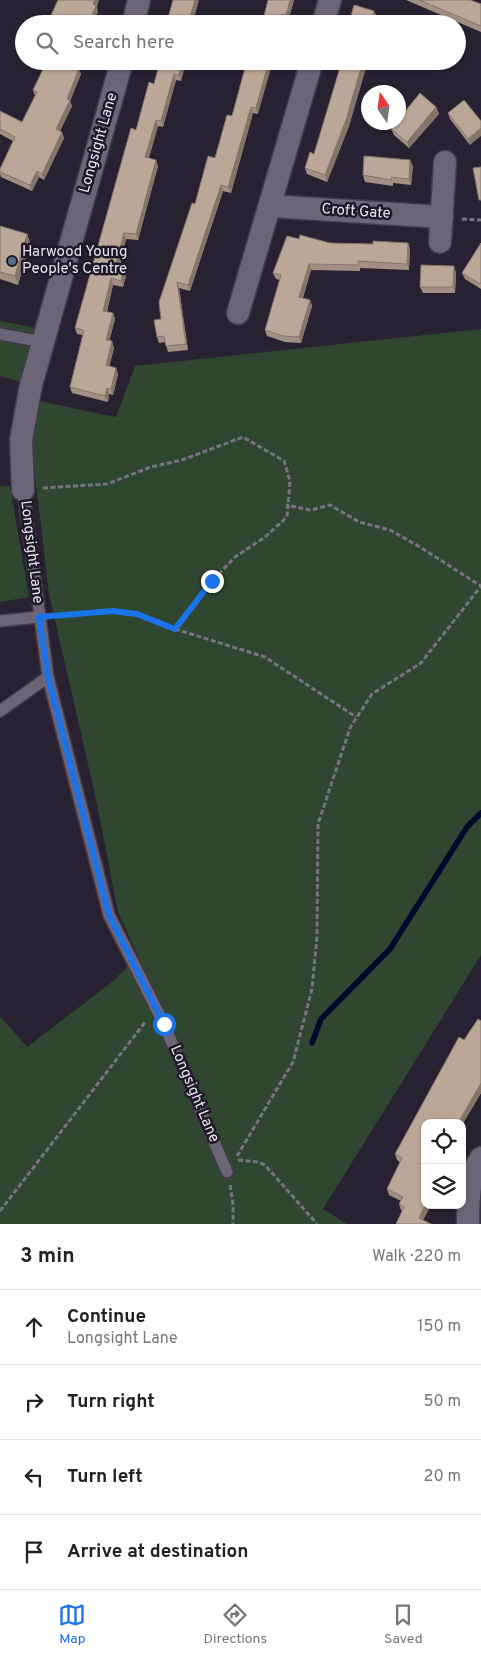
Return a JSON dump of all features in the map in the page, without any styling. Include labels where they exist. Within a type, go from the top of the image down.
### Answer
[{"type":"street","points":[[136,15],[140,0]]},
{"type":"street","points":[[326,15],[330,0]]},
{"type":"street","name":"Longsight Lane","points":[[23,490],[20,440],[42,342],[119,70]]},
{"type":"street","points":[[240,314],[309,70]]},
{"type":"street","points":[[440,242],[445,162]]},
{"type":"street","name":"Croft Gate","points":[[270,206],[442,217]]},
{"type":"street","points":[[468,1224],[468,1194],[472,1176],[481,1158]]},
{"type":"lane","points":[[0,334],[42,342]]},
{"type":"lane","name":"Longsight Lane","points":[[23,490],[48,677],[109,915],[156,1008],[227,1172]]},
{"type":"lane","points":[[0,621],[39,617]]},
{"type":"lane","points":[[0,711],[48,677]]},
{"type":"path","points":[[23,490],[107,484],[151,467],[182,460],[243,437],[284,461],[290,481],[286,518],[265,537],[235,557],[212,581],[175,629]]},
{"type":"path","points":[[286,505],[310,510],[330,505],[359,522],[390,530],[481,586],[421,662],[372,694],[356,717],[350,728],[318,824],[317,936],[312,989],[293,1062],[235,1159],[258,1162],[265,1165],[317,1224]]},
{"type":"path","points":[[39,617],[113,611],[137,614],[175,629],[265,657],[356,717]]},
{"type":"path","points":[[0,1211],[156,1008]]},
{"type":"path","points":[[227,1172],[233,1204],[233,1224]]},
{"type":"green space","points":[[0,321],[46,330],[31,385],[0,376]]},
{"type":"green space","points":[[481,329],[481,955],[323,1209],[347,1224],[0,1224],[0,1016],[27,1047],[112,982],[138,956],[118,912],[96,799],[49,594],[31,440],[39,401],[116,417],[135,366]]},
{"type":"green space","points":[[0,486],[10,486],[29,597],[0,602]]},
{"type":"building","points":[[58,0],[95,0],[93,4],[96,6],[92,15],[51,15]]},
{"type":"building","points":[[173,0],[195,0],[191,15],[169,15]]},
{"type":"building","points":[[268,0],[290,0],[286,15],[264,15]]},
{"type":"building","points":[[419,0],[470,0],[481,4],[481,26],[466,20],[466,15],[455,15]]},
{"type":"building","points":[[354,5],[374,11],[373,15],[351,15]]},
{"type":"building","points":[[43,70],[78,70],[67,99],[70,100],[56,129],[62,132],[42,174],[37,171],[30,185],[0,172],[15,137],[0,129],[0,111],[22,122],[37,92],[33,90]]},
{"type":"building","points":[[158,70],[180,70],[179,75],[174,74],[161,121],[156,120],[145,157],[156,160],[136,234],[124,233],[116,263],[125,265],[121,281],[111,278],[103,311],[113,313],[106,340],[112,341],[106,365],[116,368],[111,389],[107,388],[105,396],[70,387],[84,330],[75,328],[131,128],[136,130],[149,82],[154,84]]},
{"type":"building","points":[[245,70],[267,70],[256,108],[251,107],[228,187],[221,185],[188,285],[177,282],[186,344],[166,346],[164,336],[157,337],[154,320],[161,319],[159,302],[192,203],[195,204],[208,156],[215,158],[227,115],[232,116]]},
{"type":"building","points":[[339,70],[360,70],[346,120],[325,175],[305,168],[310,152],[314,154]]},
{"type":"building","points":[[420,93],[436,107],[407,142],[392,130],[406,130],[406,110]]},
{"type":"building","points":[[464,100],[481,121],[481,128],[468,139],[448,113]]},
{"type":"building","points":[[364,156],[410,160],[409,179],[391,177],[391,180],[363,175]]},
{"type":"building","points":[[481,167],[481,200],[479,200],[473,168]]},
{"type":"building","name":"Harwood Young People's Centre","points":[[0,226],[27,234],[15,276],[0,272]]},
{"type":"building","points":[[300,235],[330,243],[373,244],[373,241],[408,243],[407,264],[358,261],[358,265],[309,264],[299,297],[310,300],[299,337],[283,336],[265,330],[281,275],[273,273],[287,236],[299,239]]},
{"type":"building","points":[[481,243],[481,282],[480,284],[462,273]]},
{"type":"building","points":[[421,265],[454,266],[453,287],[420,287]]},
{"type":"building","points":[[478,1019],[481,1021],[481,1083],[460,1119],[421,1119],[421,1209],[423,1209],[419,1218],[431,1224],[396,1224],[404,1207],[399,1204],[403,1197],[387,1189],[402,1158],[395,1154],[459,1037],[464,1040]]},
{"type":"waterway","points":[[312,1043],[321,1019],[390,949],[467,827],[481,813]]},
{"type":"place","name":"Harwood Young People's Centre","points":[[12,261]]},
{"type":"route","points":[[164,1024],[109,915],[48,677],[39,617],[113,611],[137,614],[175,629],[212,581]]}]
